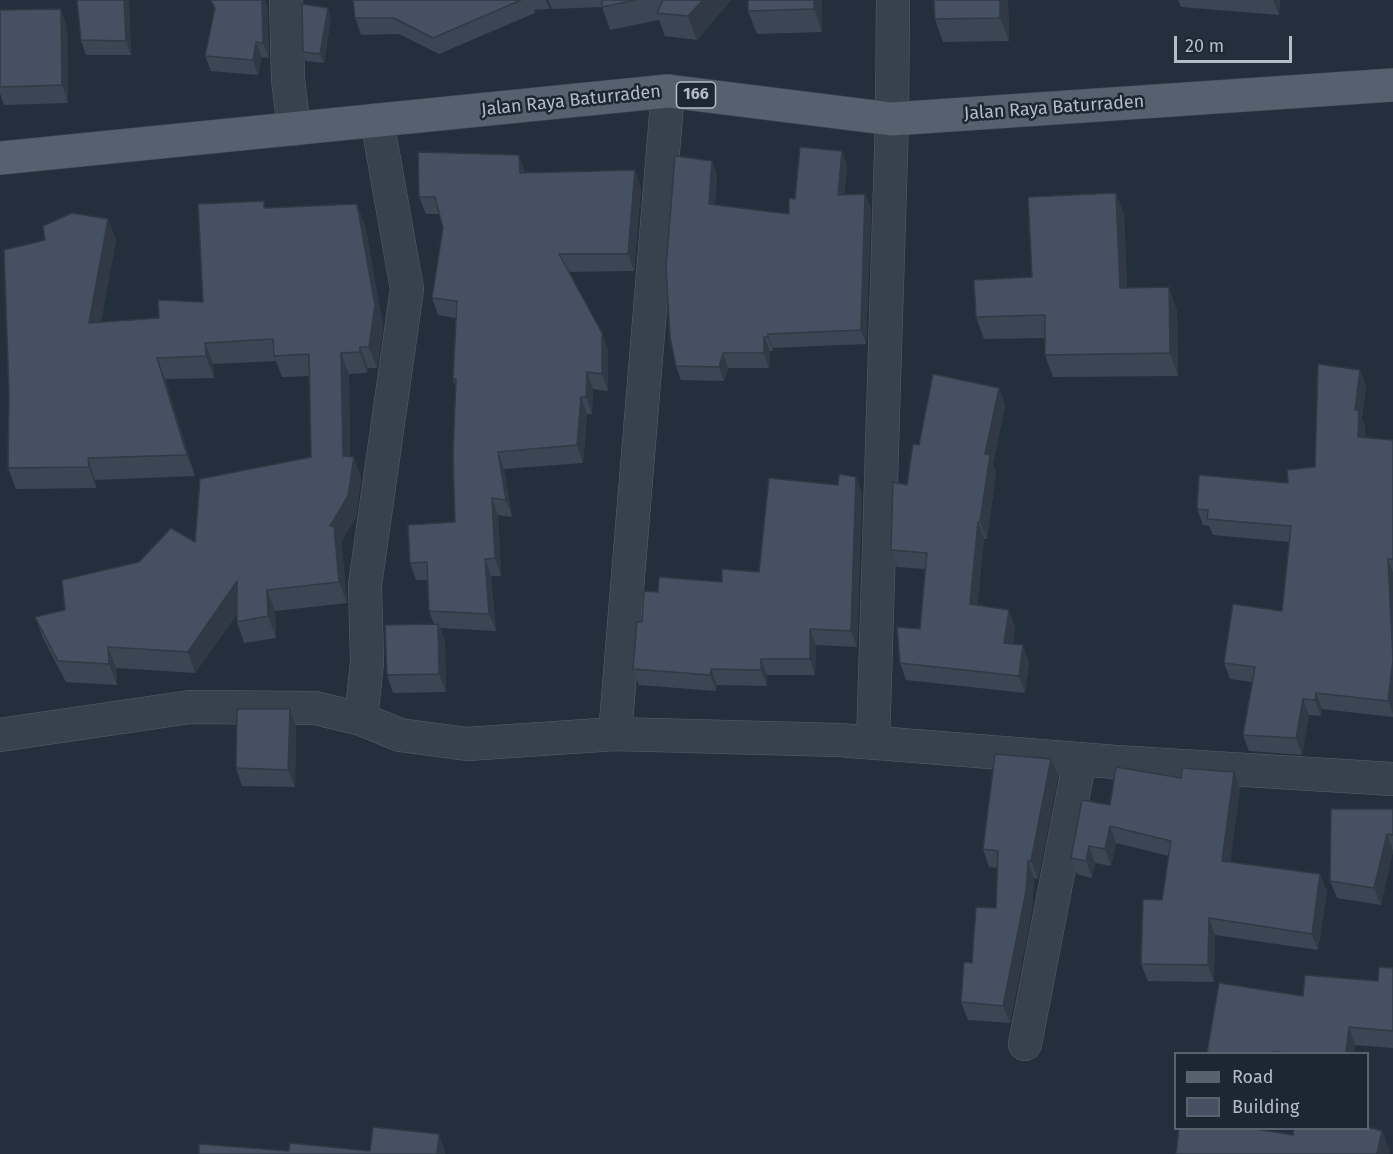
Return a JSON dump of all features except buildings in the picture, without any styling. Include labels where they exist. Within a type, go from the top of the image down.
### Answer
[{"type":"main road","name":"Jalan Raya Baturraden","points":[[0,158],[668,91],[892,119],[1393,85]]},
{"type":"street","points":[[286,0],[288,79],[294,129]]},
{"type":"street","points":[[873,743],[892,119],[893,0]]},
{"type":"street","points":[[615,734],[668,91]]},
{"type":"street","points":[[361,719],[367,662],[365,585],[407,289],[377,120]]},
{"type":"street","points":[[0,735],[190,707],[315,708],[361,719],[400,735],[467,744],[615,734],[839,740],[1080,759],[1393,779]]},
{"type":"street","points":[[1025,1044],[1080,759]]}]
